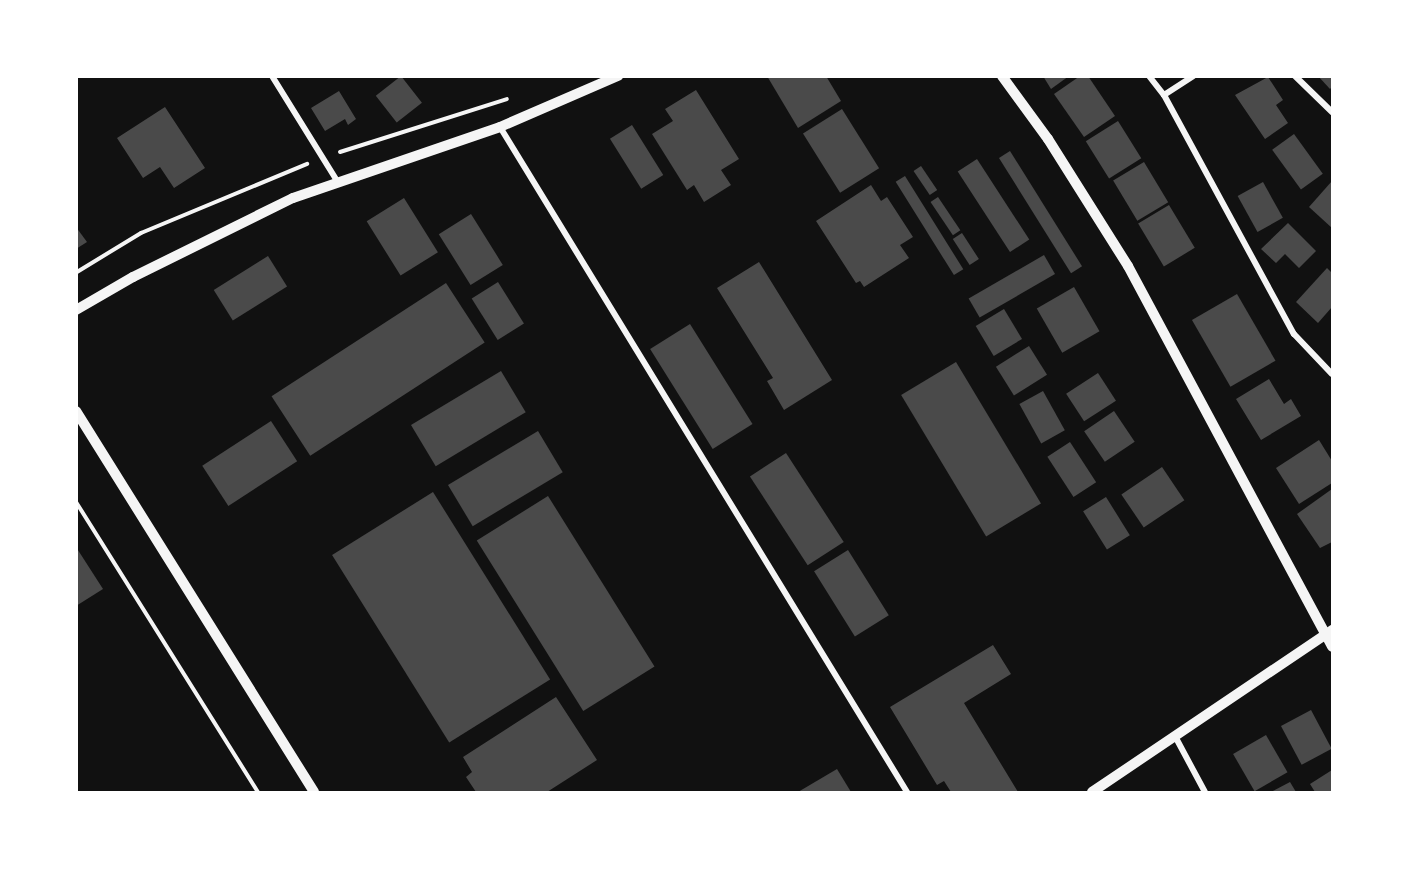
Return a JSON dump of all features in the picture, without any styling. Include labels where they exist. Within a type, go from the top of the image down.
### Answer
[{"type":"street","points":[[272,76],[337,182]]},
{"type":"street","points":[[76,310],[227,228],[337,182],[500,127],[618,76]]},
{"type":"street","points":[[1002,76],[1048,140],[1128,266],[1329,632],[1332,647]]},
{"type":"street","points":[[1149,76],[1164,95],[1294,334],[1332,374]]},
{"type":"street","points":[[1164,95],[1193,76]]},
{"type":"street","points":[[1295,76],[1332,112]]},
{"type":"street","points":[[500,127],[907,792]]},
{"type":"street","points":[[76,411],[314,792]]},
{"type":"street","points":[[1092,792],[1176,738],[1329,632]]},
{"type":"street","points":[[1176,738],[1205,792]]},
{"type":"path","points":[[76,502],[258,792]]},
{"type":"building","points":[[401,76],[422,103],[397,122],[376,96]]},
{"type":"building","points":[[767,76],[826,76],[841,101],[798,128]]},
{"type":"building","points":[[1043,76],[1069,76],[1051,89]]},
{"type":"building","points":[[1080,76],[1088,76],[1115,116],[1084,137],[1054,94]]},
{"type":"building","points":[[1318,76],[1332,76],[1332,87],[1330,89]]},
{"type":"building","points":[[1268,77],[1283,100],[1276,105],[1288,123],[1265,139],[1235,95]]},
{"type":"building","points":[[696,90],[739,159],[721,170],[731,185],[704,202],[694,185],[687,190],[652,134],[673,121],[665,109]]},
{"type":"building","points":[[339,91],[356,119],[348,125],[345,119],[325,131],[311,108]]},
{"type":"building","points":[[165,107],[205,168],[174,188],[160,167],[143,178],[117,138]]},
{"type":"building","points":[[842,109],[879,168],[840,193],[803,133]]},
{"type":"building","points":[[1118,121],[1141,158],[1109,178],[1086,141]]},
{"type":"building","points":[[632,125],[663,175],[641,189],[610,139]]},
{"type":"building","points":[[1294,134],[1323,174],[1301,190],[1272,150]]},
{"type":"building","points":[[1010,151],[1082,266],[1071,273],[999,158]]},
{"type":"building","points":[[977,159],[1029,240],[1010,252],[958,172]]},
{"type":"building","points":[[1144,162],[1168,202],[1137,221],[1113,181]]},
{"type":"building","points":[[921,166],[937,190],[930,195],[914,171]]},
{"type":"building","points":[[905,176],[963,269],[954,275],[896,182]]},
{"type":"building","points":[[1332,181],[1332,228],[1309,207]]},
{"type":"building","points":[[1263,182],[1283,218],[1258,232],[1238,196]]},
{"type":"building","points":[[871,185],[881,201],[887,197],[913,237],[900,245],[909,258],[864,287],[860,281],[856,283],[816,221]]},
{"type":"building","points":[[938,197],[960,230],[953,235],[931,202]]},
{"type":"building","points":[[404,198],[438,252],[401,276],[367,221]]},
{"type":"building","points":[[1169,205],[1195,248],[1164,266],[1138,224]]},
{"type":"building","points":[[471,214],[503,265],[471,285],[439,234]]},
{"type":"building","points":[[1288,223],[1316,251],[1299,268],[1285,254],[1276,263],[1261,249]]},
{"type":"building","points":[[76,227],[87,242],[76,249]]},
{"type":"building","points":[[962,233],[979,259],[970,265],[953,239]]},
{"type":"building","points":[[1044,255],[1055,274],[980,318],[969,299]]},
{"type":"building","points":[[268,256],[287,287],[233,320],[214,290]]},
{"type":"building","points":[[759,262],[832,380],[784,410],[767,381],[773,378],[717,288]]},
{"type":"building","points":[[1327,268],[1332,273],[1332,307],[1318,323],[1296,302]]},
{"type":"building","points":[[498,282],[524,324],[498,340],[472,298]]},
{"type":"building","points":[[446,283],[485,343],[310,456],[272,396]]},
{"type":"building","points":[[1074,287],[1100,331],[1062,353],[1037,308]]},
{"type":"building","points":[[1237,294],[1276,361],[1230,387],[1192,320]]},
{"type":"building","points":[[1004,309],[1022,339],[994,356],[976,326]]},
{"type":"building","points":[[690,324],[753,424],[713,449],[650,349]]},
{"type":"building","points":[[1029,346],[1047,375],[1014,396],[996,367]]},
{"type":"building","points":[[956,362],[1041,503],[986,536],[901,395]]},
{"type":"building","points":[[501,371],[526,412],[436,466],[411,425]]},
{"type":"building","points":[[1098,373],[1116,401],[1084,421],[1066,394]]},
{"type":"building","points":[[1269,379],[1284,404],[1291,399],[1301,416],[1261,440],[1236,399]]},
{"type":"building","points":[[1043,391],[1065,430],[1041,443],[1019,404]]},
{"type":"building","points":[[1114,411],[1135,442],[1105,462],[1084,431]]},
{"type":"building","points":[[271,421],[297,461],[228,506],[202,466]]},
{"type":"building","points":[[538,431],[563,472],[473,526],[448,485]]},
{"type":"building","points":[[1319,440],[1332,461],[1332,483],[1299,504],[1276,468]]},
{"type":"building","points":[[1070,442],[1096,482],[1073,497],[1047,457]]},
{"type":"building","points":[[786,453],[844,542],[808,565],[750,476]]},
{"type":"building","points":[[1162,467],[1184,500],[1144,528],[1121,494]]},
{"type":"building","points":[[1332,489],[1332,542],[1320,548],[1297,514]]},
{"type":"building","points":[[433,492],[550,679],[449,742],[332,555]]},
{"type":"building","points":[[548,496],[655,666],[583,711],[477,541]]},
{"type":"building","points":[[1106,497],[1130,535],[1107,549],[1083,511]]},
{"type":"building","points":[[76,547],[103,589],[76,606]]},
{"type":"building","points":[[848,550],[889,615],[855,636],[814,571]]},
{"type":"building","points":[[993,645],[1011,674],[964,703],[1018,792],[951,792],[944,781],[937,785],[890,707]]},
{"type":"building","points":[[556,697],[597,760],[547,792],[476,792],[466,777],[472,772],[463,757]]},
{"type":"building","points":[[1311,710],[1332,749],[1302,765],[1281,726]]},
{"type":"building","points":[[1266,735],[1288,772],[1255,791],[1233,754]]},
{"type":"building","points":[[837,769],[851,792],[798,792]]},
{"type":"building","points":[[1332,770],[1332,792],[1315,792],[1310,784]]},
{"type":"building","points":[[1290,782],[1296,792],[1271,792]]}]
